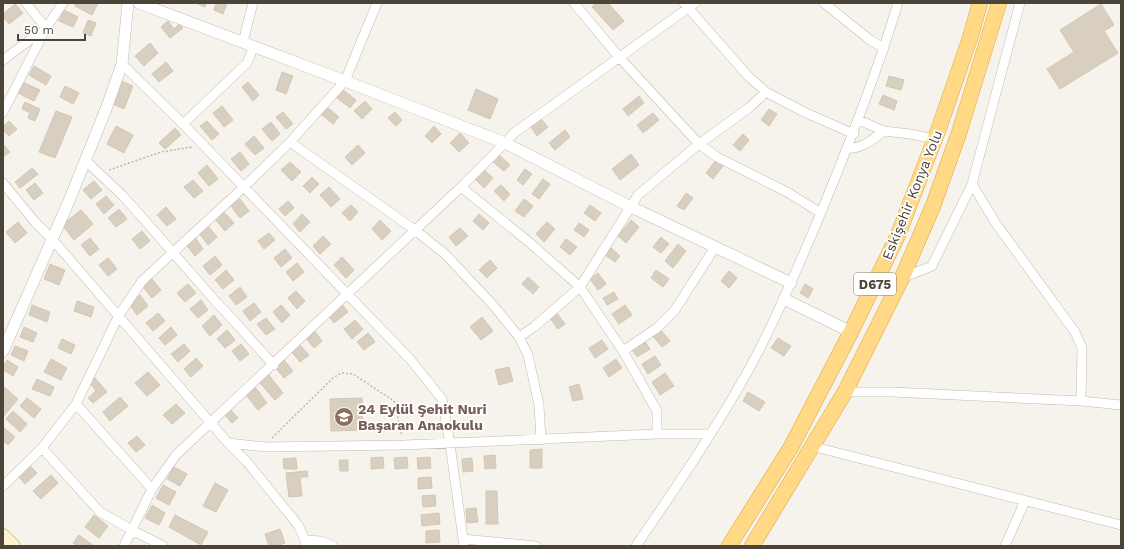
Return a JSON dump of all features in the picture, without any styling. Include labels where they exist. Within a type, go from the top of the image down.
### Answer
[{"type":"highway","name":"Eskişehir Konya Yolu","points":[[729,546],[791,447],[851,332],[898,235],[935,139],[970,38],[980,3]]},
{"type":"highway","name":"D675","points":[[752,546],[845,392],[902,278],[933,206],[961,126],[999,3]]},
{"type":"main road","points":[[3,535],[14,546]]},
{"type":"street","points":[[26,3],[46,28]]},
{"type":"street","points":[[3,112],[46,28],[64,3]]},
{"type":"street","points":[[3,351],[69,201],[106,109],[122,64],[128,3]]},
{"type":"street","points":[[139,3],[345,80],[505,143],[631,208],[715,246],[791,283]]},
{"type":"street","points":[[243,42],[253,3]]},
{"type":"street","points":[[3,486],[42,448],[76,404],[119,315],[142,281],[244,187],[290,142],[345,80],[377,3]]},
{"type":"street","points":[[574,3],[619,57],[699,144],[717,157],[787,192],[821,213]]},
{"type":"street","points":[[824,3],[870,40],[884,48]]},
{"type":"street","points":[[636,546],[689,469],[740,385],[784,299],[854,134],[898,3]]},
{"type":"street","points":[[902,278],[932,266],[972,184],[1020,3]]},
{"type":"street","points":[[124,546],[152,489],[176,455],[461,187],[514,133],[689,5],[748,76],[766,92],[804,112],[854,134]]},
{"type":"street","points":[[3,60],[46,28]]},
{"type":"street","points":[[183,124],[247,63],[254,46]]},
{"type":"street","points":[[122,64],[204,145],[410,359],[442,399],[450,444],[463,542],[536,546]]},
{"type":"street","points":[[519,337],[534,327],[580,287],[638,195],[699,144],[750,106],[766,92]]},
{"type":"street","points":[[859,120],[884,131],[935,139]]},
{"type":"street","points":[[848,148],[852,149],[860,147],[884,131]]},
{"type":"street","points":[[290,142],[415,230],[446,255],[493,305],[519,337],[528,355],[539,405],[541,440]]},
{"type":"street","points":[[85,160],[98,174],[123,196],[217,304],[274,364]]},
{"type":"street","points":[[3,183],[35,222],[52,239],[119,315],[228,443],[247,462],[298,525],[305,543],[321,541],[333,546]]},
{"type":"street","points":[[972,184],[997,225],[1075,332],[1082,348],[1081,401]]},
{"type":"street","points":[[461,187],[530,242],[580,287],[623,351],[658,411],[657,434]]},
{"type":"street","points":[[623,351],[657,328],[675,310],[715,246]]},
{"type":"street","points":[[784,299],[851,332]]},
{"type":"street","points":[[845,392],[892,392],[1081,401],[1121,405]]},
{"type":"street","points":[[76,404],[152,489]]},
{"type":"street","points":[[228,443],[265,447],[404,445],[657,434],[710,434]]},
{"type":"street","points":[[811,446],[1121,525]]},
{"type":"street","points":[[42,448],[100,512],[163,546]]},
{"type":"street","points":[[1005,546],[1025,501]]},
{"type":"path","points":[[98,174],[161,152],[204,145]]},
{"type":"path","points":[[265,447],[276,432],[333,378],[341,373],[353,374],[394,401],[404,445]]},
{"type":"building","points":[[76,3],[98,3],[92,15],[75,6]]},
{"type":"building","points":[[196,3],[206,3],[205,7]]},
{"type":"building","points":[[216,3],[227,3],[223,14],[214,10]]},
{"type":"building","points":[[596,3],[608,3],[624,21],[613,30],[592,7]]},
{"type":"building","points":[[15,4],[23,13],[9,24],[3,17],[3,14]]},
{"type":"building","points":[[1101,4],[1114,25],[1104,31],[1118,53],[1060,89],[1047,69],[1074,52],[1060,30]]},
{"type":"building","points":[[64,10],[78,17],[73,27],[59,21]]},
{"type":"building","points":[[88,20],[96,23],[91,36],[83,33]]},
{"type":"building","points":[[168,21],[174,29],[179,24],[183,28],[170,38],[161,27]]},
{"type":"building","points":[[150,43],[158,53],[144,66],[135,56]]},
{"type":"building","points":[[166,62],[173,71],[159,82],[152,74]]},
{"type":"building","points":[[34,66],[51,76],[46,85],[29,75]]},
{"type":"building","points":[[282,72],[293,76],[286,94],[276,90]]},
{"type":"building","points":[[889,76],[904,80],[901,90],[886,86]]},
{"type":"building","points":[[119,80],[133,86],[124,109],[110,103]]},
{"type":"building","points":[[23,82],[40,90],[34,101],[18,93]]},
{"type":"building","points":[[248,82],[259,95],[253,101],[242,87]]},
{"type":"building","points":[[65,86],[79,93],[73,104],[60,97]]},
{"type":"building","points":[[476,89],[498,99],[490,119],[468,110]]},
{"type":"building","points":[[343,90],[356,100],[350,108],[337,98]]},
{"type":"building","points":[[883,95],[897,101],[894,110],[879,104]]},
{"type":"building","points":[[639,96],[644,103],[628,116],[623,109]]},
{"type":"building","points":[[365,101],[372,109],[362,119],[354,111]]},
{"type":"building","points":[[25,102],[40,109],[35,121],[28,118],[30,113],[22,109]]},
{"type":"building","points":[[222,106],[233,120],[224,127],[213,113]]},
{"type":"building","points":[[327,107],[339,117],[333,124],[321,114]]},
{"type":"building","points":[[769,109],[777,114],[769,126],[761,120]]},
{"type":"building","points":[[56,111],[72,117],[55,158],[39,152]]},
{"type":"building","points":[[283,112],[293,124],[286,129],[276,117]]},
{"type":"building","points":[[395,112],[402,120],[396,126],[388,118]]},
{"type":"building","points":[[653,113],[659,120],[643,133],[637,125]]},
{"type":"building","points":[[540,118],[548,127],[537,136],[530,126]]},
{"type":"building","points":[[9,121],[17,129],[9,136],[3,130],[3,127]]},
{"type":"building","points":[[207,121],[219,134],[212,140],[200,126]]},
{"type":"building","points":[[271,122],[280,134],[272,141],[262,129]]},
{"type":"building","points":[[116,126],[133,135],[124,153],[107,144]]},
{"type":"building","points":[[434,126],[441,134],[432,143],[425,136]]},
{"type":"building","points":[[175,128],[181,135],[165,149],[159,143]]},
{"type":"building","points":[[565,130],[570,137],[555,150],[549,143]]},
{"type":"building","points":[[460,133],[469,143],[459,152],[450,143]]},
{"type":"building","points":[[743,134],[749,140],[740,151],[733,145]]},
{"type":"building","points":[[254,136],[264,148],[255,155],[245,144]]},
{"type":"building","points":[[3,144],[10,152],[3,157]]},
{"type":"building","points":[[358,145],[365,153],[352,165],[345,157]]},
{"type":"building","points":[[240,152],[249,164],[241,171],[231,159]]},
{"type":"building","points":[[498,154],[510,165],[504,171],[492,161]]},
{"type":"building","points":[[631,154],[639,165],[620,180],[612,169]]},
{"type":"building","points":[[716,160],[723,166],[713,179],[706,173]]},
{"type":"building","points":[[290,162],[301,172],[292,181],[281,170]]},
{"type":"building","points":[[207,165],[218,179],[209,186],[198,173]]},
{"type":"building","points":[[32,168],[38,174],[20,188],[15,182]]},
{"type":"building","points":[[482,168],[493,178],[484,188],[473,177]]},
{"type":"building","points":[[525,169],[532,174],[523,185],[517,180]]},
{"type":"building","points":[[312,177],[319,184],[310,193],[303,186]]},
{"type":"building","points":[[543,179],[550,184],[539,199],[532,194]]},
{"type":"building","points":[[193,180],[203,191],[194,198],[184,187]]},
{"type":"building","points":[[94,181],[102,190],[91,199],[83,190]]},
{"type":"building","points":[[35,183],[43,193],[34,200],[26,190]]},
{"type":"building","points":[[501,185],[510,194],[504,201],[494,191]]},
{"type":"building","points":[[329,187],[340,199],[331,207],[320,195]]},
{"type":"building","points":[[686,193],[693,198],[684,210],[677,206]]},
{"type":"building","points":[[106,196],[114,205],[104,214],[96,204]]},
{"type":"building","points":[[240,199],[249,211],[240,218],[231,206]]},
{"type":"building","points":[[524,199],[533,206],[524,217],[515,211]]},
{"type":"building","points":[[288,201],[294,208],[285,216],[279,209]]},
{"type":"building","points":[[351,205],[358,212],[350,221],[342,213]]},
{"type":"building","points":[[590,205],[601,213],[595,221],[584,213]]},
{"type":"building","points":[[166,207],[176,219],[167,226],[157,215]]},
{"type":"building","points":[[119,209],[127,219],[116,227],[108,218]]},
{"type":"building","points":[[81,210],[93,224],[74,240],[62,225]]},
{"type":"building","points":[[224,212],[234,223],[225,231],[215,219]]},
{"type":"building","points":[[302,214],[310,222],[300,232],[293,224]]},
{"type":"building","points":[[479,214],[489,223],[483,230],[473,221]]},
{"type":"building","points":[[380,220],[391,231],[382,240],[372,229]]},
{"type":"building","points":[[631,220],[639,227],[626,243],[618,236]]},
{"type":"building","points":[[18,222],[27,233],[15,243],[6,232]]},
{"type":"building","points":[[547,222],[555,229],[544,242],[536,234]]},
{"type":"building","points":[[579,223],[589,230],[584,237],[574,230]]},
{"type":"building","points":[[208,226],[217,237],[208,245],[199,233]]},
{"type":"building","points":[[460,228],[468,236],[456,246],[449,237]]},
{"type":"building","points":[[142,231],[150,241],[140,249],[132,239]]},
{"type":"building","points":[[269,233],[275,240],[264,249],[258,241]]},
{"type":"building","points":[[194,236],[203,249],[195,256],[185,243]]},
{"type":"building","points":[[323,236],[331,244],[320,254],[313,246]]},
{"type":"building","points":[[661,237],[669,244],[661,253],[653,247]]},
{"type":"building","points":[[90,238],[99,249],[90,256],[81,245]]},
{"type":"building","points":[[566,239],[577,247],[570,255],[560,247]]},
{"type":"building","points":[[678,244],[686,251],[673,268],[665,261]]},
{"type":"building","points":[[611,248],[620,256],[615,262],[605,255]]},
{"type":"building","points":[[285,249],[292,258],[281,267],[274,258]]},
{"type":"building","points":[[215,256],[222,265],[210,275],[203,266]]},
{"type":"building","points":[[342,257],[354,270],[346,278],[334,265]]},
{"type":"building","points":[[108,258],[117,269],[108,276],[99,265]]},
{"type":"building","points":[[490,260],[497,268],[487,278],[479,270]]},
{"type":"building","points":[[297,263],[304,272],[293,281],[286,272]]},
{"type":"building","points":[[50,264],[65,270],[59,285],[44,279]]},
{"type":"building","points":[[226,270],[234,280],[223,289],[215,280]]},
{"type":"building","points":[[656,270],[669,279],[663,287],[651,278]]},
{"type":"building","points":[[729,271],[737,278],[729,288],[721,281]]},
{"type":"building","points":[[598,273],[606,284],[598,290],[590,279]]},
{"type":"building","points":[[528,277],[539,287],[533,294],[522,284]]},
{"type":"building","points":[[152,279],[161,290],[152,298],[143,287]]},
{"type":"building","points":[[188,284],[196,293],[185,302],[177,293]]},
{"type":"building","points":[[805,284],[813,289],[808,298],[800,293]]},
{"type":"building","points":[[240,287],[247,297],[236,305],[229,296]]},
{"type":"building","points":[[296,291],[305,301],[297,309],[288,298]]},
{"type":"building","points":[[614,292],[618,299],[607,305],[603,298]]},
{"type":"building","points":[[140,295],[148,306],[137,315],[129,304]]},
{"type":"building","points":[[201,300],[208,310],[198,318],[190,309]]},
{"type":"building","points":[[77,301],[94,307],[91,317],[74,311]]},
{"type":"building","points":[[254,303],[261,312],[250,321],[243,311]]},
{"type":"building","points":[[341,303],[348,312],[334,323],[327,314]]},
{"type":"building","points":[[32,305],[50,312],[47,322],[29,315]]},
{"type":"building","points":[[281,305],[290,315],[282,323],[273,312]]},
{"type":"building","points":[[625,305],[632,315],[619,324],[612,314]]},
{"type":"building","points":[[556,312],[565,324],[558,329],[549,317]]},
{"type":"building","points":[[158,313],[165,321],[153,331],[146,323]]},
{"type":"building","points":[[214,315],[222,325],[210,336],[202,326]]},
{"type":"building","points":[[482,317],[493,331],[481,340],[470,327]]},
{"type":"building","points":[[266,318],[275,329],[266,335],[257,324]]},
{"type":"building","points":[[355,320],[363,329],[352,339],[344,329]]},
{"type":"building","points":[[24,327],[37,333],[33,342],[20,337]]},
{"type":"building","points":[[171,327],[177,335],[165,345],[159,338]]},
{"type":"building","points":[[659,328],[670,341],[662,347],[651,334]]},
{"type":"building","points":[[313,329],[322,341],[314,348],[305,337]]},
{"type":"building","points":[[227,330],[235,340],[225,348],[217,339]]},
{"type":"building","points":[[368,333],[375,342],[364,350],[357,342]]},
{"type":"building","points":[[778,338],[791,346],[784,356],[771,348]]},
{"type":"building","points":[[62,339],[75,345],[71,354],[58,348]]},
{"type":"building","points":[[602,340],[608,349],[595,358],[589,348]]},
{"type":"building","points":[[644,340],[650,349],[637,357],[631,348]]},
{"type":"building","points":[[184,344],[190,351],[178,362],[171,354]]},
{"type":"building","points":[[241,344],[249,354],[240,361],[232,351]]},
{"type":"building","points":[[299,344],[309,355],[300,362],[291,351]]},
{"type":"building","points":[[15,346],[28,351],[24,361],[11,355]]},
{"type":"building","points":[[655,356],[661,365],[648,374],[642,364]]},
{"type":"building","points":[[196,358],[203,366],[191,377],[184,369]]},
{"type":"building","points":[[51,359],[67,368],[61,380],[44,372]]},
{"type":"building","points":[[616,359],[622,368],[609,377],[603,368]]},
{"type":"building","points":[[7,360],[18,367],[13,376],[3,370]]},
{"type":"building","points":[[284,360],[293,371],[284,378],[275,367]]},
{"type":"building","points":[[509,367],[513,381],[499,385],[495,370]]},
{"type":"building","points":[[148,372],[160,385],[147,396],[135,383]]},
{"type":"building","points":[[665,373],[674,386],[660,395],[652,382]]},
{"type":"building","points":[[268,374],[283,393],[275,400],[259,382]]},
{"type":"building","points":[[95,378],[107,392],[93,403],[88,398],[96,391],[89,382]]},
{"type":"building","points":[[37,379],[54,387],[50,396],[32,389]]},
{"type":"building","points":[[579,384],[583,399],[573,401],[569,387]]},
{"type":"building","points":[[3,386],[18,399],[3,417]]},
{"type":"building","points":[[255,387],[267,403],[258,410],[246,395]]},
{"type":"building","points":[[748,392],[765,402],[759,411],[743,401]]},
{"type":"building","points":[[120,397],[128,406],[110,421],[103,412]]},
{"type":"building","points":[[27,398],[41,409],[34,418],[20,406]]},
{"type":"building","points":[[362,398],[363,430],[331,431],[330,399]]},
{"type":"building","points":[[176,404],[185,413],[172,424],[163,415]]},
{"type":"building","points":[[230,409],[238,418],[232,423],[224,414]]},
{"type":"building","points":[[13,411],[27,424],[20,432],[6,419]]},
{"type":"building","points":[[3,427],[15,437],[8,445],[3,441]]},
{"type":"building","points":[[137,436],[145,445],[136,452],[128,443]]},
{"type":"building","points":[[542,449],[542,468],[530,468],[530,450]]},
{"type":"building","points":[[495,455],[496,468],[485,469],[484,456]]},
{"type":"building","points":[[383,457],[384,468],[371,469],[371,458]]},
{"type":"building","points":[[407,457],[408,468],[395,469],[394,458]]},
{"type":"building","points":[[430,457],[431,468],[418,469],[417,458]]},
{"type":"building","points":[[296,458],[297,469],[284,469],[283,459]]},
{"type":"building","points":[[472,458],[473,471],[463,472],[462,459]]},
{"type":"building","points":[[339,460],[348,460],[348,471],[340,471]]},
{"type":"building","points":[[30,466],[37,473],[25,484],[18,476]]},
{"type":"building","points":[[174,467],[187,474],[180,486],[167,479]]},
{"type":"building","points":[[307,471],[308,477],[300,477],[302,496],[289,497],[286,473]]},
{"type":"building","points":[[51,475],[58,483],[41,499],[33,491]]},
{"type":"building","points":[[431,477],[432,488],[418,489],[418,478]]},
{"type":"building","points":[[215,483],[228,490],[216,512],[203,506]]},
{"type":"building","points":[[163,485],[176,492],[169,505],[156,498]]},
{"type":"building","points":[[486,491],[497,491],[498,524],[486,524]]},
{"type":"building","points":[[435,495],[436,506],[423,507],[422,496]]},
{"type":"building","points":[[152,505],[165,513],[159,525],[145,518]]},
{"type":"building","points":[[476,508],[478,522],[467,523],[466,509]]},
{"type":"building","points":[[439,513],[440,524],[422,526],[421,515]]},
{"type":"building","points":[[94,515],[108,526],[99,538],[85,527]]},
{"type":"building","points":[[175,515],[208,532],[201,545],[169,527]]},
{"type":"building","points":[[280,529],[285,543],[277,546],[269,546],[265,534]]},
{"type":"building","points":[[439,530],[440,542],[426,543],[426,531]]},
{"type":"building","points":[[79,535],[94,546],[78,546],[73,543]]},
{"type":"place","name":"24 Eylül Şehit Nuri Başaran Anaokulu","points":[[344,417]]}]
